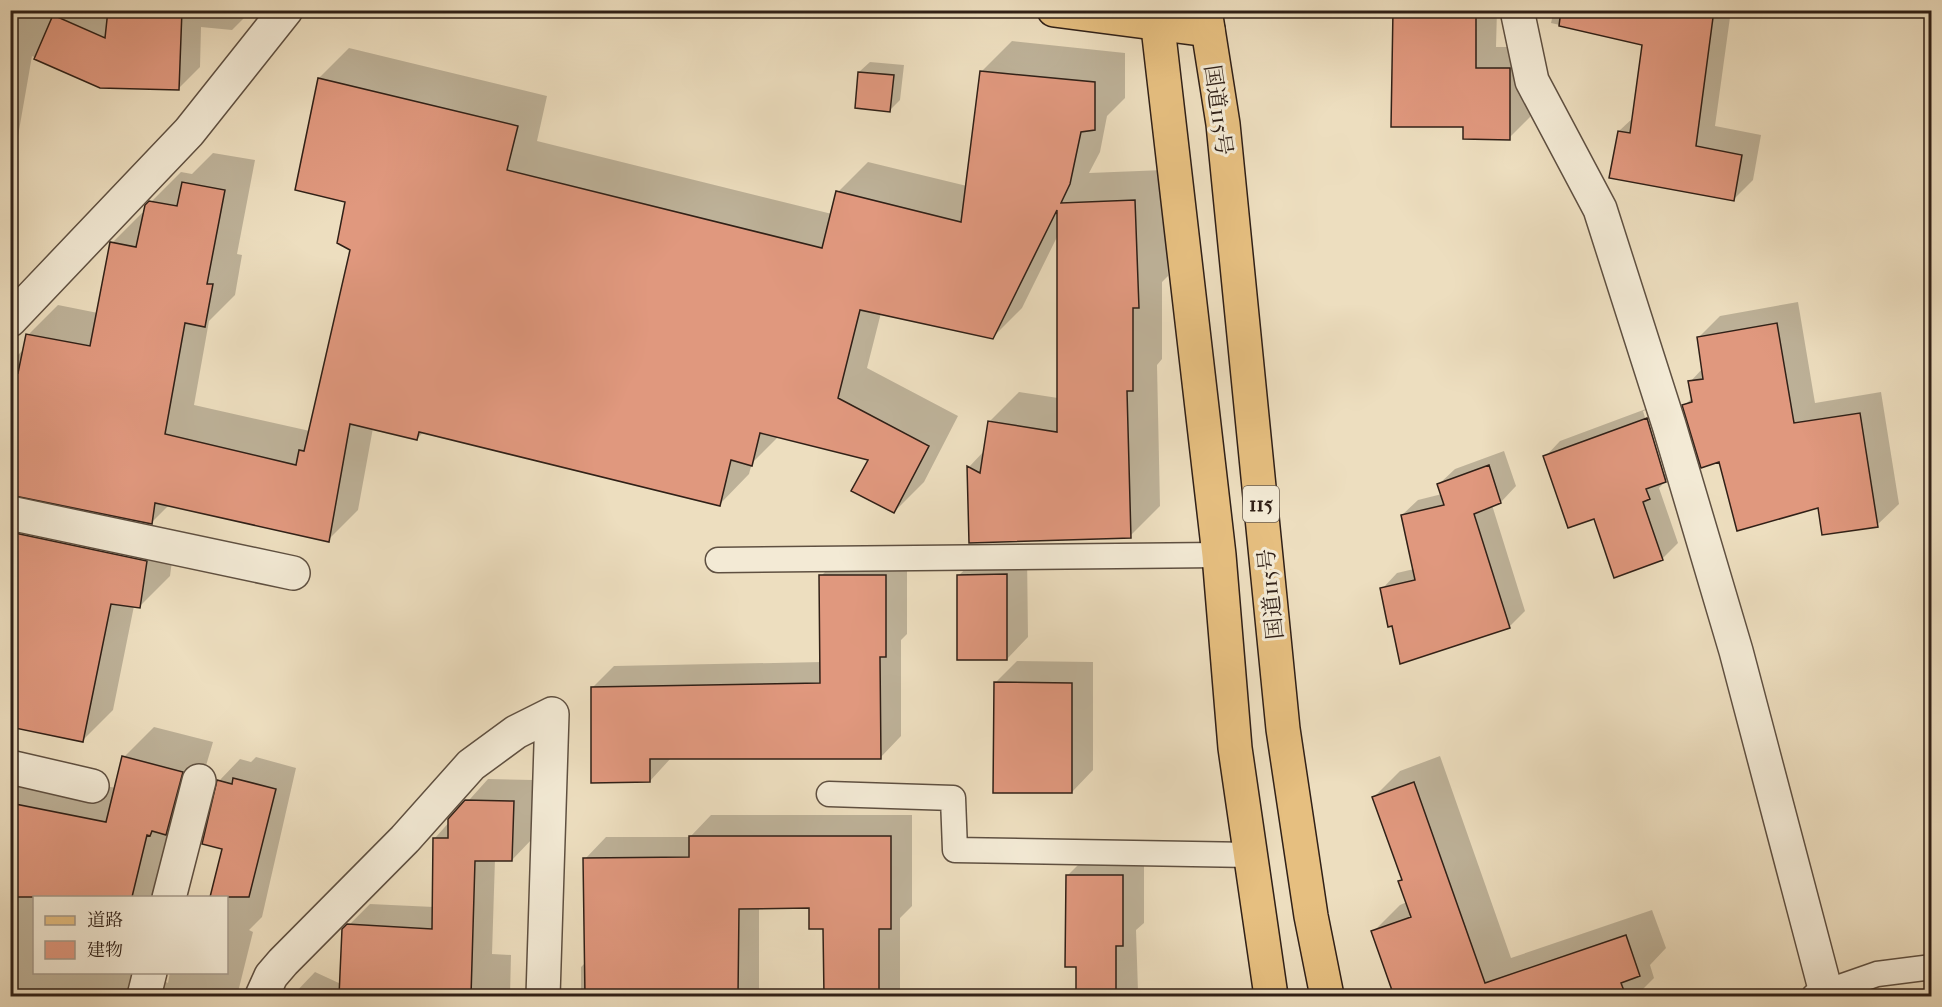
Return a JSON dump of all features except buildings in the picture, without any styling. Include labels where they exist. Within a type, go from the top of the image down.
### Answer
[{"type":"main road","points":[[1054,10],[1207,20]]},
{"type":"main road","name":"国道115号","points":[[1157,17],[1219,555],[1235,748],[1271,996]]},
{"type":"main road","name":"国道115号","points":[[1207,20],[1223,124],[1283,729],[1311,916],[1327,996]]},
{"type":"street","points":[[10,320],[189,132],[286,10]]},
{"type":"street","points":[[1517,10],[1532,81],[1600,209],[1669,425],[1736,651],[1822,995]]},
{"type":"street","points":[[10,513],[293,573]]},
{"type":"street","points":[[262,996],[271,976],[277,969],[405,839],[471,765],[516,732],[552,714],[543,996]]},
{"type":"street","points":[[10,767],[92,786]]},
{"type":"street","points":[[169,896],[199,781]]},
{"type":"street","points":[[144,996],[150,974]]},
{"type":"lane","points":[[718,560],[1219,555]]},
{"type":"lane","points":[[829,794],[953,798],[955,850],[1251,855]]},
{"type":"lane","points":[[1822,995],[1877,974],[1932,967]]}]
